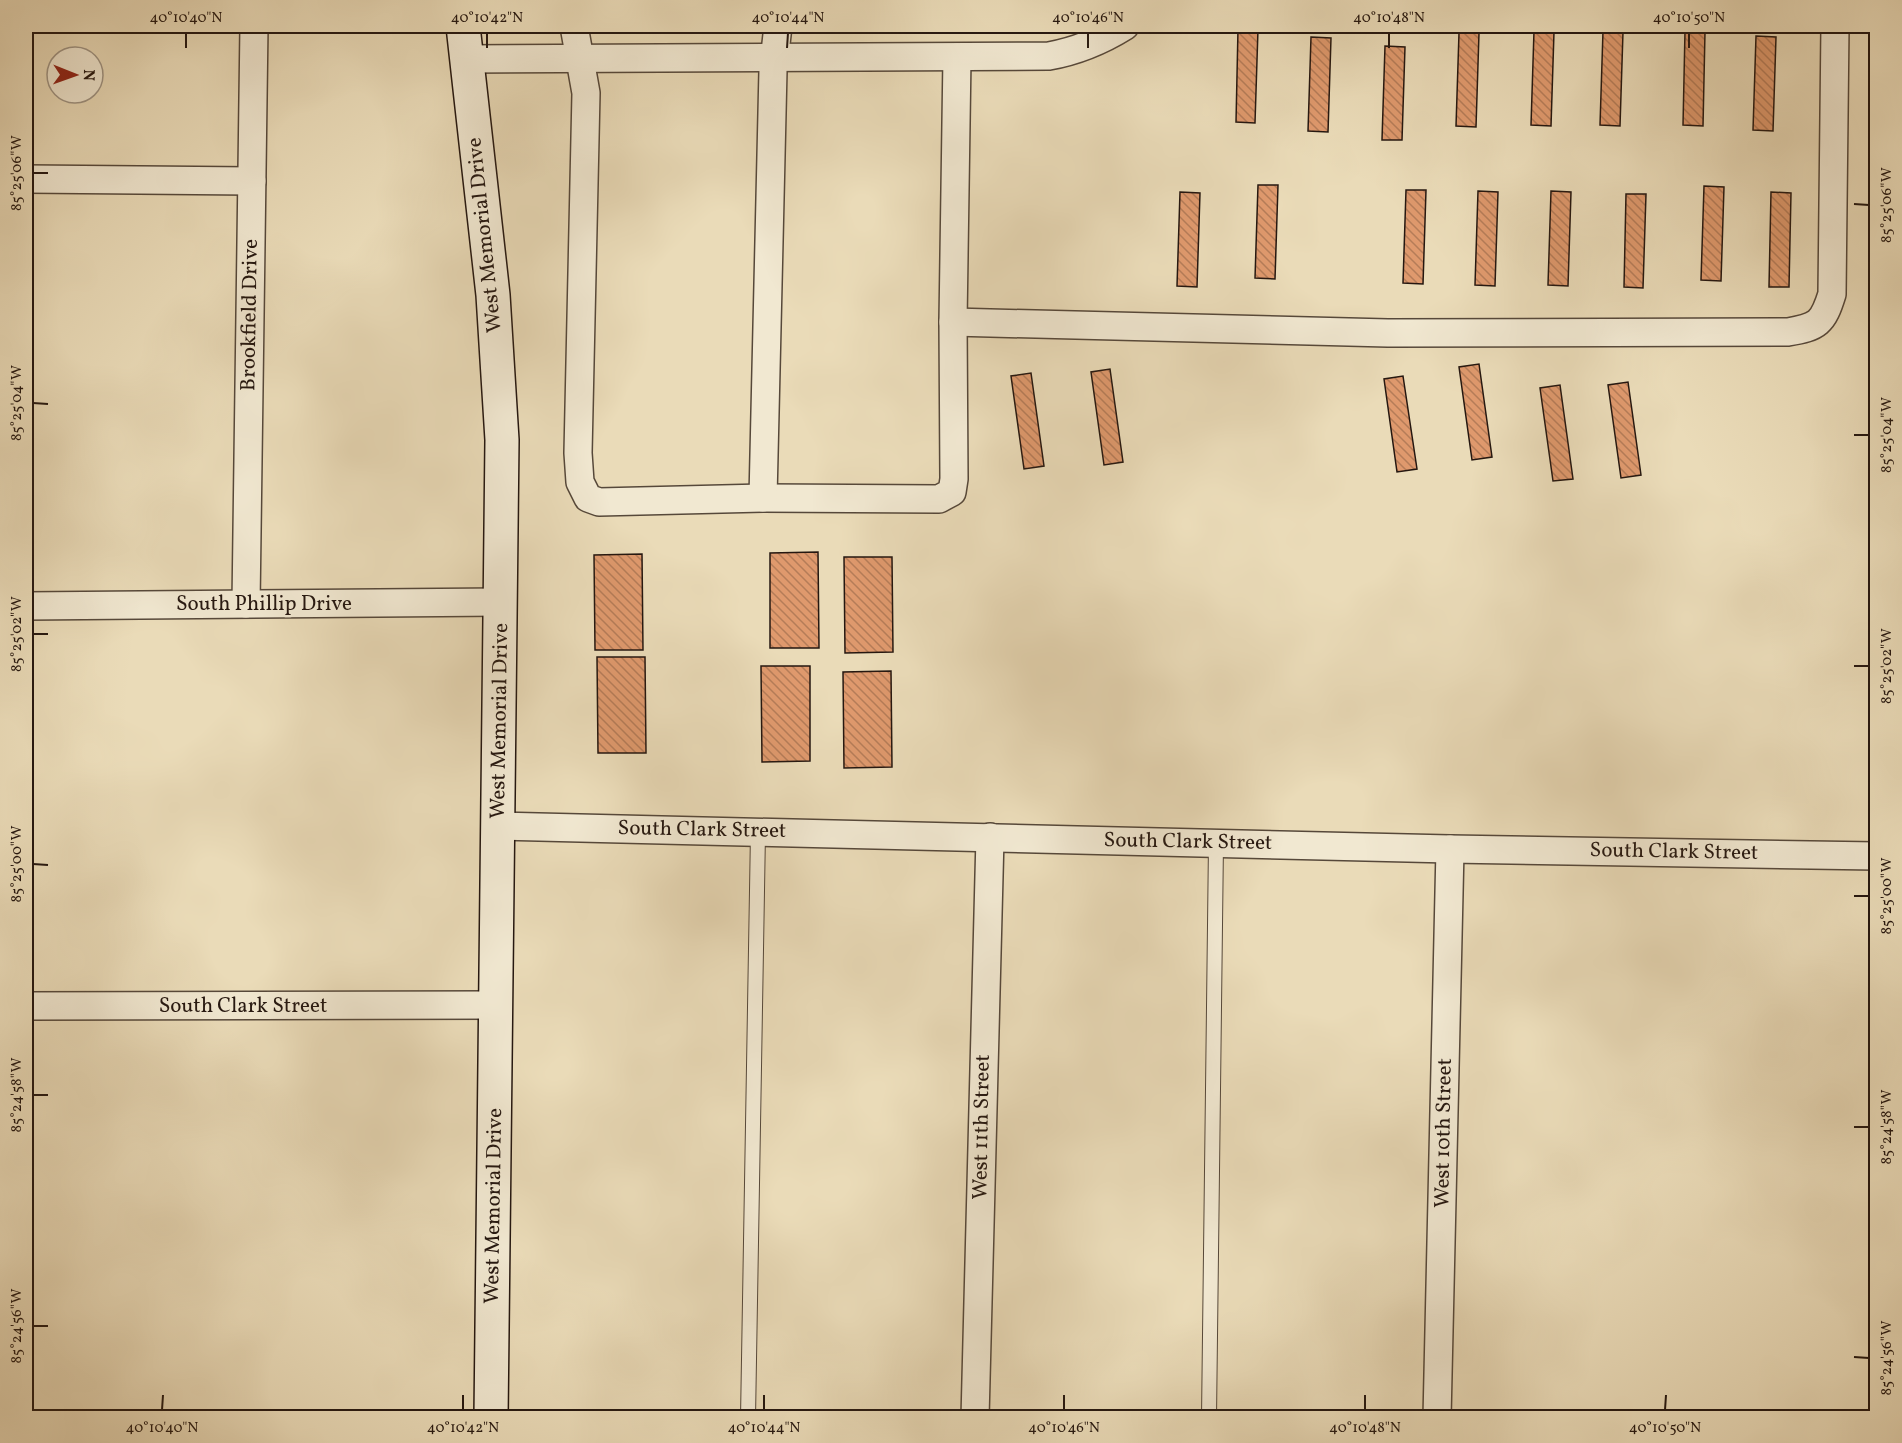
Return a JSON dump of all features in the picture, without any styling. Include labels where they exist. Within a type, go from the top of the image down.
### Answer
[{"type":"main road","name":"West Memorial Drive","points":[[463,26],[492,295],[502,440],[502,602],[491,1418]]},
{"type":"street","name":"Brookfield Drive","points":[[246,604],[254,26]]},
{"type":"street","points":[[574,26],[586,93],[580,482],[588,498],[599,502],[763,498],[939,499],[952,492],[954,479],[953,322],[957,57]]},
{"type":"street","points":[[763,498],[775,57],[778,26]]},
{"type":"street","points":[[466,59],[1049,56],[1104,40],[1125,26]]},
{"type":"street","points":[[953,322],[1388,333],[1776,332],[1810,328],[1818,323],[1826,313],[1832,294],[1835,26]]},
{"type":"street","points":[[26,179],[252,181]]},
{"type":"street","name":"South Phillip Drive","points":[[26,606],[502,602]]},
{"type":"street","name":"South Clark Street","points":[[499,825],[1450,849],[1876,856]]},
{"type":"street","name":"West 11th Street","points":[[975,1418],[990,837]]},
{"type":"street","name":"West 10th Street","points":[[1437,1418],[1450,849]]},
{"type":"street","name":"South Clark Street","points":[[26,1006],[497,1005]]},
{"type":"lane","points":[[748,1418],[758,832]]},
{"type":"lane","points":[[1209,1418],[1216,843]]},
{"type":"building","points":[[1238,29],[1258,29],[1255,123],[1236,122]]},
{"type":"building","points":[[1534,31],[1554,32],[1551,126],[1531,125]]},
{"type":"building","points":[[1603,31],[1623,32],[1620,126],[1600,125]]},
{"type":"building","points":[[1685,31],[1705,32],[1703,126],[1683,125]]},
{"type":"building","points":[[1459,33],[1479,33],[1476,127],[1456,126]]},
{"type":"building","points":[[1756,36],[1776,37],[1773,131],[1753,130]]},
{"type":"building","points":[[1311,37],[1331,38],[1328,132],[1308,131]]},
{"type":"building","points":[[1385,46],[1405,47],[1402,140],[1382,140]]},
{"type":"building","points":[[1258,185],[1278,185],[1275,279],[1255,278]]},
{"type":"building","points":[[1704,186],[1724,187],[1721,281],[1701,280]]},
{"type":"building","points":[[1406,190],[1426,190],[1423,284],[1403,283]]},
{"type":"building","points":[[1478,191],[1498,192],[1495,286],[1475,285]]},
{"type":"building","points":[[1551,191],[1571,192],[1568,286],[1548,285]]},
{"type":"building","points":[[1180,192],[1200,193],[1197,287],[1177,286]]},
{"type":"building","points":[[1771,192],[1791,193],[1789,287],[1769,287]]},
{"type":"building","points":[[1626,194],[1646,194],[1643,288],[1624,287]]},
{"type":"building","points":[[1479,364],[1492,457],[1472,460],[1459,367]]},
{"type":"building","points":[[1110,369],[1123,462],[1104,465],[1091,372]]},
{"type":"building","points":[[1031,373],[1044,466],[1024,469],[1011,376]]},
{"type":"building","points":[[1403,376],[1417,469],[1397,472],[1384,379]]},
{"type":"building","points":[[1628,382],[1641,475],[1621,478],[1608,385]]},
{"type":"building","points":[[1560,385],[1573,479],[1553,481],[1540,388]]},
{"type":"building","points":[[818,552],[819,648],[770,648],[770,553]]},
{"type":"building","points":[[642,554],[643,650],[595,650],[594,555]]},
{"type":"building","points":[[844,557],[892,557],[893,652],[845,653]]},
{"type":"building","points":[[597,657],[645,657],[646,753],[598,753]]},
{"type":"building","points":[[761,666],[810,666],[810,761],[762,762]]},
{"type":"building","points":[[891,671],[892,767],[844,768],[843,672]]}]
